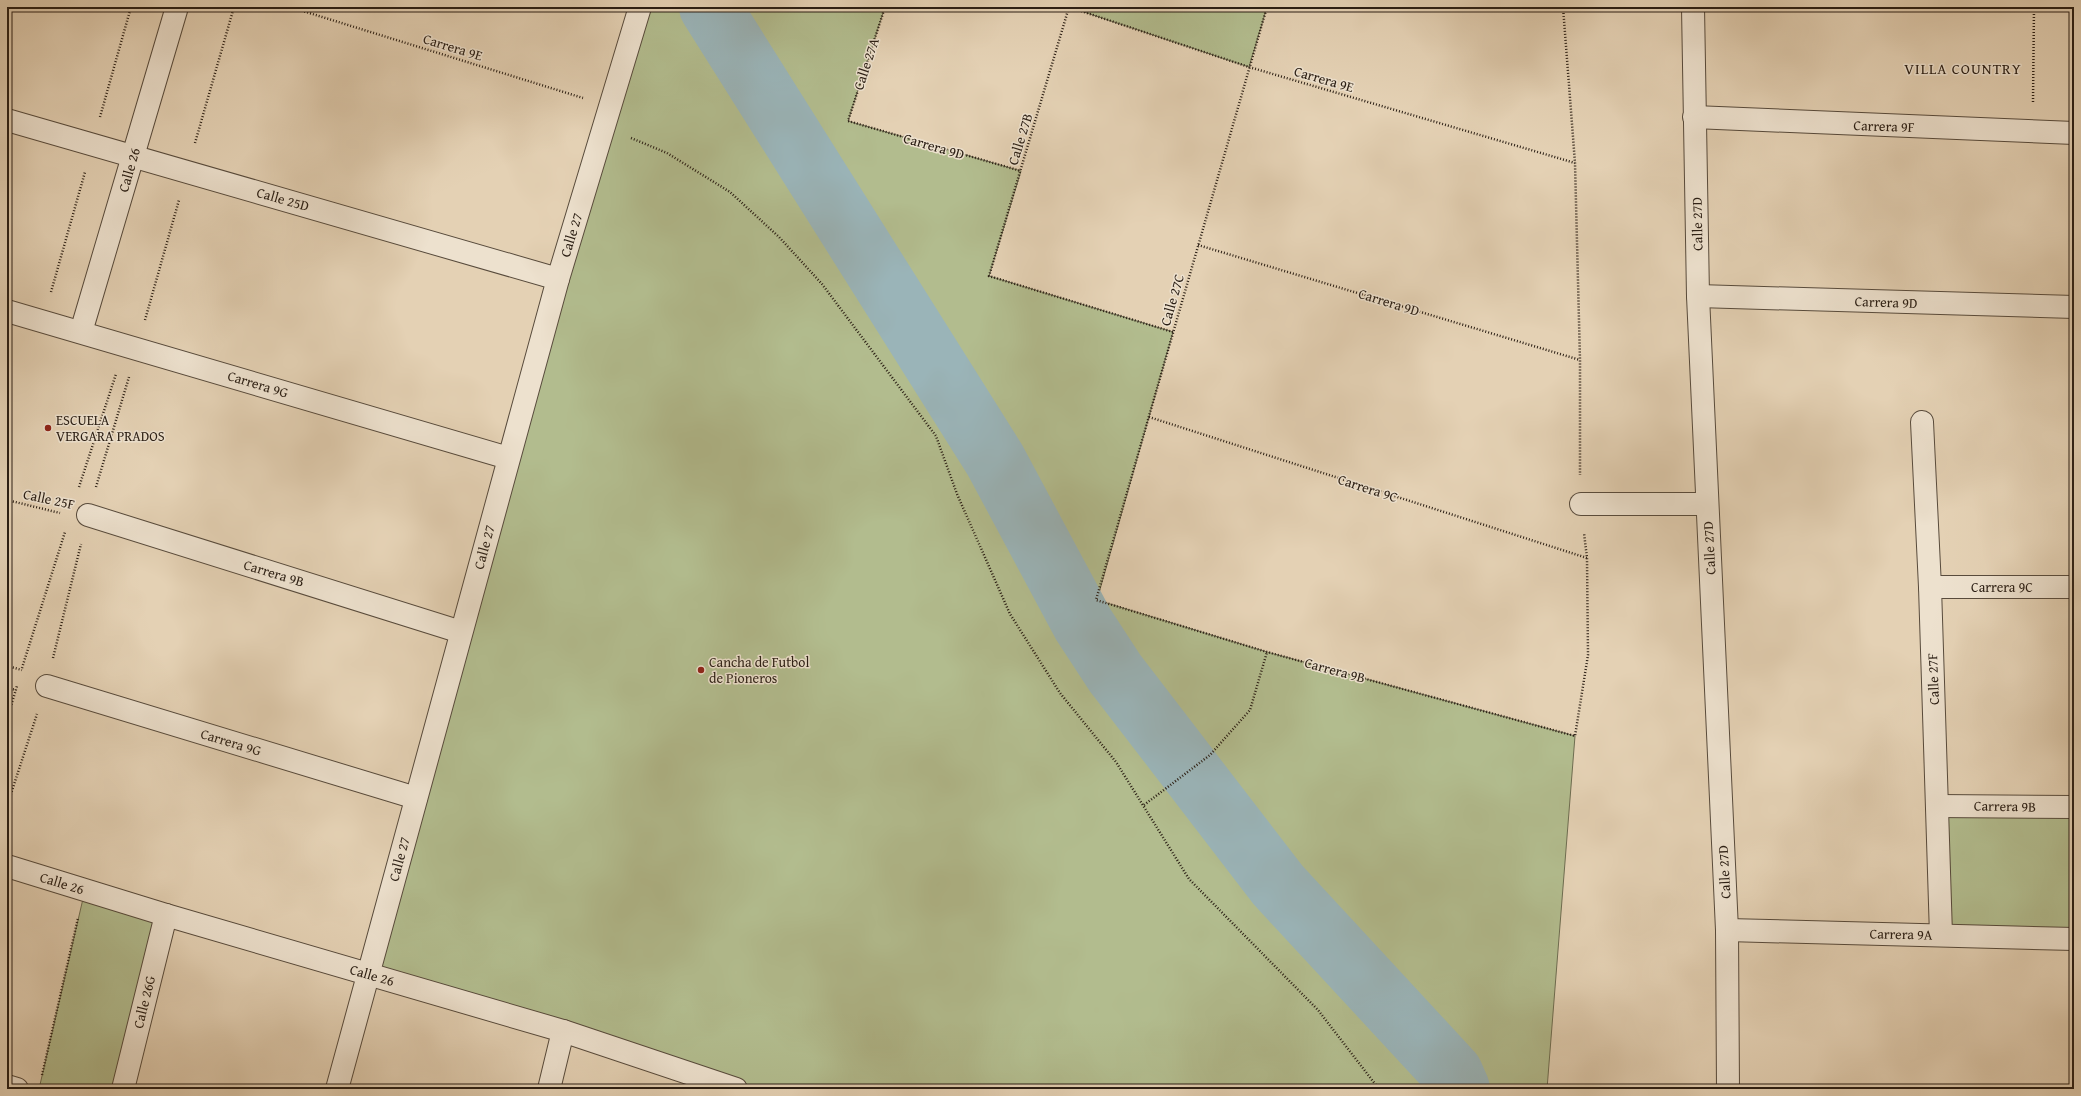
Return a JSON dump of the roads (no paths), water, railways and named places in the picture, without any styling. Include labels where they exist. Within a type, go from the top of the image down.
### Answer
[{"type":"street","name":"Calle 26","points":[[81,332],[177,7]]},
{"type":"street","name":"Calle 27","points":[[337,1089],[558,279],[640,7]]},
{"type":"street","name":"Calle 27D","points":[[1693,7],[1698,296],[1727,930],[1728,1089]]},
{"type":"street","name":"Carrera 9F","points":[[1694,117],[2032,132],[2074,132]]},
{"type":"street","name":"Calle 25D","points":[[7,120],[558,279]]},
{"type":"street","name":"Carrera 9D","points":[[1698,296],[2074,307]]},
{"type":"street","name":"Carrera 9G","points":[[7,311],[138,348],[508,458]]},
{"type":"street","name":"Calle 27F","points":[[1922,422],[1930,587],[1941,935]]},
{"type":"street","points":[[1580,504],[1707,504]]},
{"type":"street","name":"Carrera 9B","points":[[88,515],[461,632]]},
{"type":"street","name":"Carrera 9C","points":[[1930,587],[2074,587]]},
{"type":"street","name":"Carrera 9G","points":[[47,686],[416,798]]},
{"type":"street","name":"Carrera 9B","points":[[1937,806],[2074,807]]},
{"type":"street","name":"Calle 26","points":[[7,866],[166,915],[562,1031],[736,1089]]},
{"type":"street","name":"Calle 26G","points":[[123,1089],[166,915]]},
{"type":"street","name":"Carrera 9A","points":[[1727,930],[2074,939]]},
{"type":"street","points":[[549,1089],[562,1031]]},
{"type":"street","points":[[7,1086],[17,1089]]},
{"type":"waterway","points":[[710,7],[995,460],[1083,624],[1115,673],[1278,885],[1452,1073],[1459,1089]]},
{"type":"place","name":"ESCUELA VERGARA PRADOS","points":[[48,428]]},
{"type":"place","name":"Cancha de Futbol de Pioneros","points":[[701,670]]},
{"type":"district","name":"VILLA COUNTRY","points":[[1963,68]]}]
